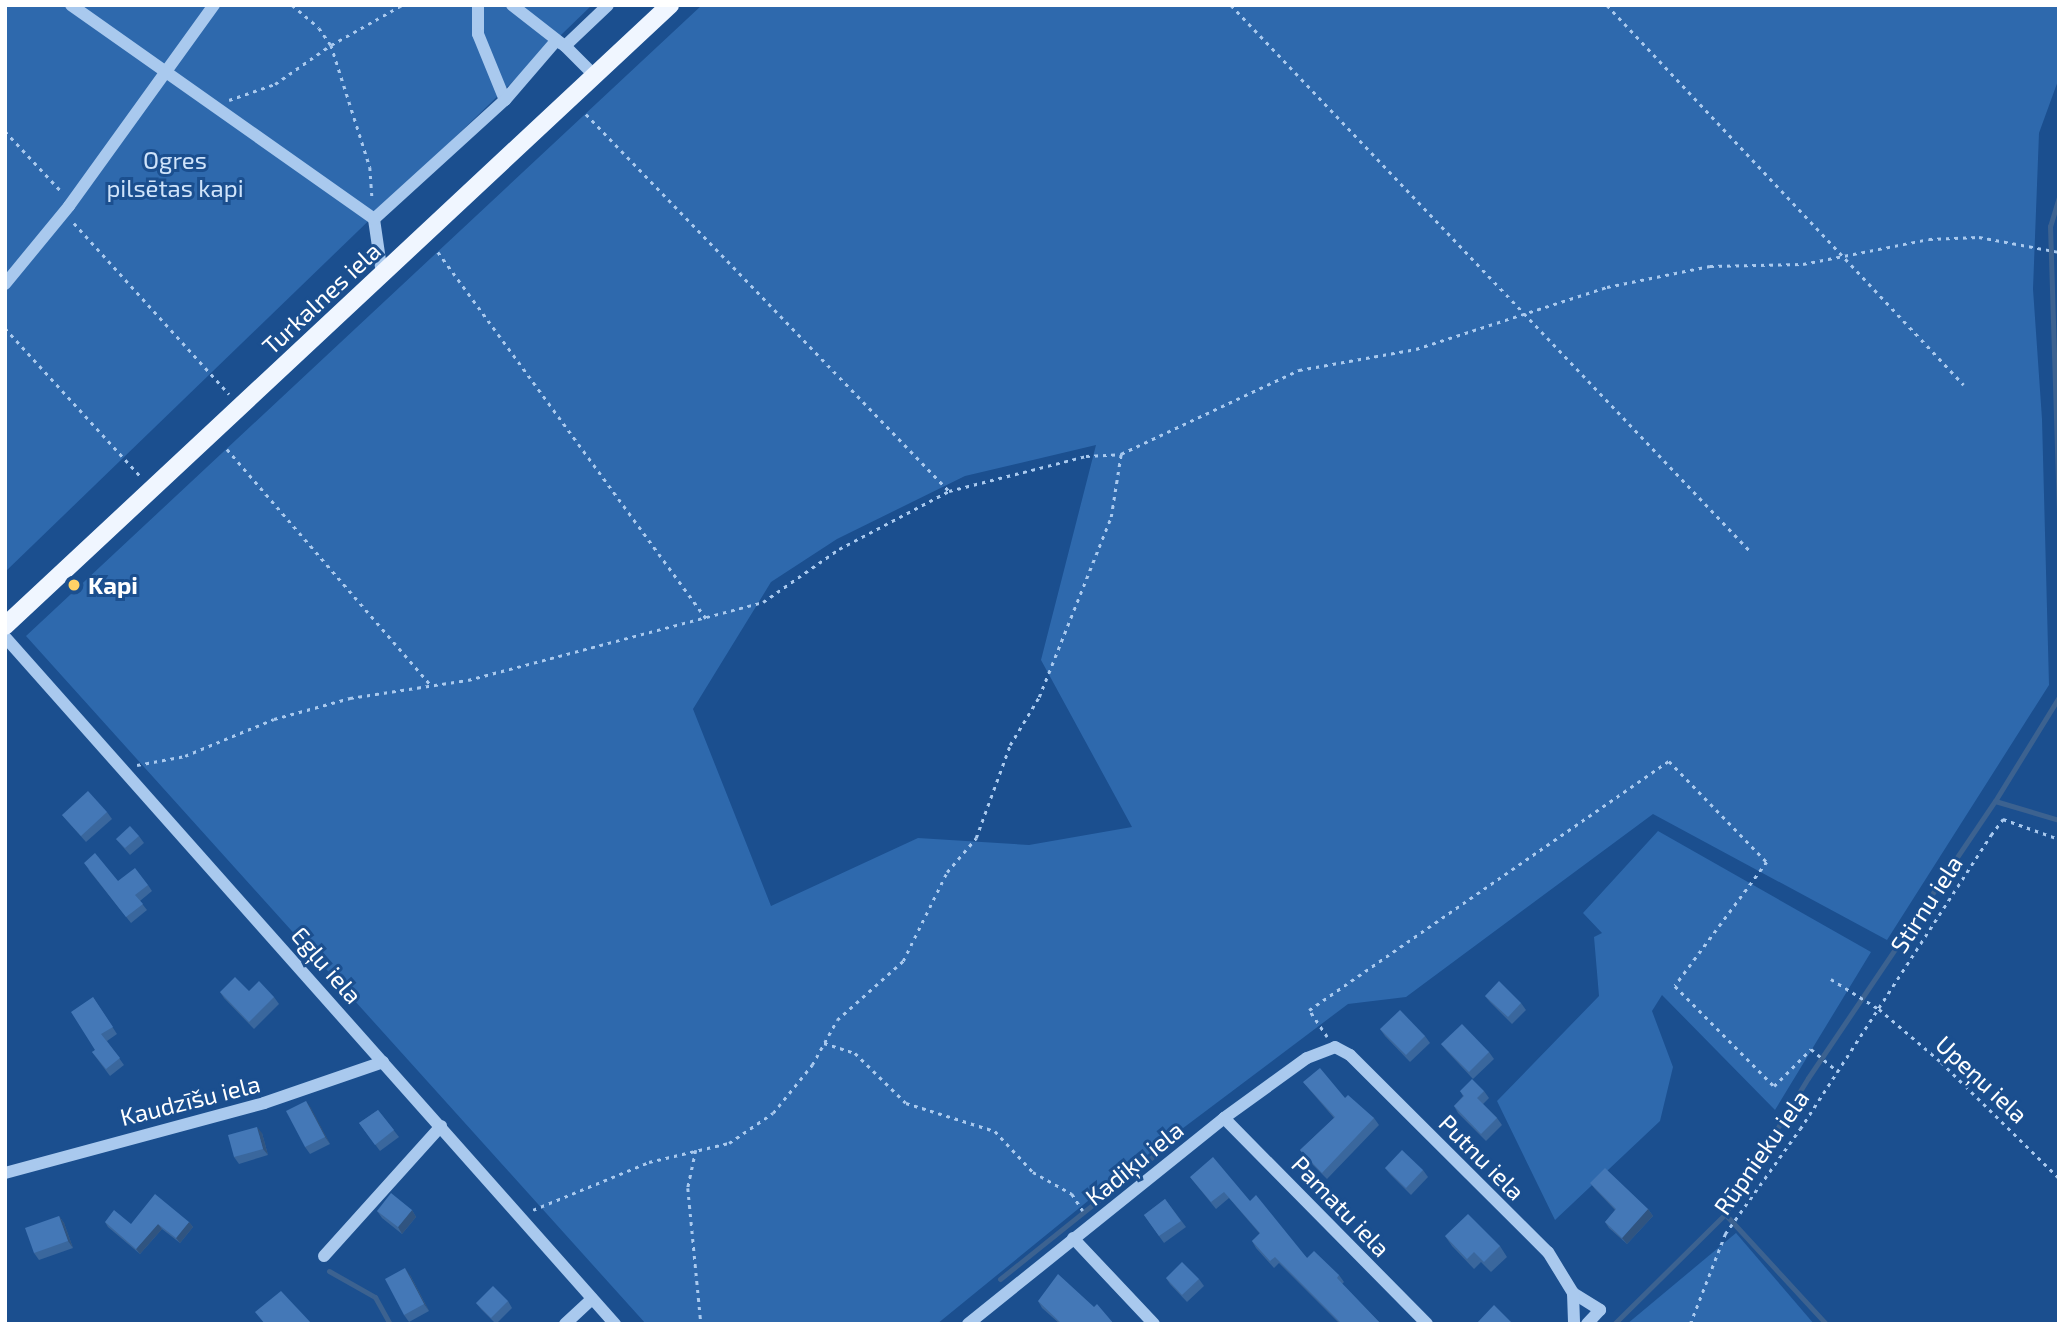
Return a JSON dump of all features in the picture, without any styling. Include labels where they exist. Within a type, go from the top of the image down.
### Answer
[{"type":"main road","name":"Turkalnes iela","points":[[5,626],[670,5]]},
{"type":"street","points":[[71,5],[164,75],[374,219],[382,274]]},
{"type":"street","points":[[5,284],[69,206],[214,5]]},
{"type":"street","points":[[478,5],[478,34],[505,100]]},
{"type":"street","points":[[512,5],[561,43],[595,76]]},
{"type":"street","points":[[374,219],[505,100],[561,43],[608,5]]},
{"type":"street","name":"Egļu iela","points":[[5,637],[125,768],[615,1324]]},
{"type":"street","name":"Kadiķu iela","points":[[968,1324],[1224,1118],[1307,1058],[1335,1047]]},
{"type":"street","name":"Putnu iela","points":[[1335,1047],[1350,1055],[1548,1252],[1573,1293],[1575,1319]]},
{"type":"street","name":"Kaudzīšu iela","points":[[5,1173],[264,1103],[383,1062]]},
{"type":"street","name":"Pamatu iela","points":[[1224,1118],[1427,1324]]},
{"type":"street","points":[[324,1256],[441,1126]]},
{"type":"street","points":[[1073,1238],[1154,1324]]},
{"type":"street","points":[[1573,1293],[1600,1310],[1587,1324]]},
{"type":"street","points":[[565,1324],[592,1300]]},
{"type":"path","points":[[292,5],[319,28],[331,45],[370,167],[374,219]]},
{"type":"path","points":[[209,106],[275,84],[331,45],[402,5]]},
{"type":"path","points":[[1231,5],[1751,552]]},
{"type":"path","points":[[1607,5],[1964,384]]},
{"type":"path","points":[[586,114],[949,491]]},
{"type":"path","points":[[5,131],[69,206],[76,230],[240,407]]},
{"type":"path","points":[[125,768],[185,756],[274,719],[350,698],[468,680],[763,602],[839,549],[949,491],[1086,456],[1121,454],[1299,370],[1416,349],[1607,287],[1710,266],[1803,264],[1839,254],[1929,239],[1979,237],[2059,251]]},
{"type":"path","points":[[438,252],[706,618]]},
{"type":"path","points":[[5,328],[152,488]]},
{"type":"path","points":[[227,449],[431,685]]},
{"type":"path","points":[[519,1215],[649,1162],[729,1143],[773,1113],[824,1043],[837,1020],[903,961],[947,872],[976,838],[1010,745],[1040,697],[1059,639],[1088,580],[1111,517],[1121,454]]},
{"type":"path","points":[[1335,1047],[1308,1010],[1669,761],[1767,862],[1675,986],[1774,1086],[1811,1049],[1838,1072]]},
{"type":"path","name":"Stirnu iela","points":[[1879,1009],[2003,819],[2059,839]]},
{"type":"path","name":"Upeņu iela","points":[[1832,979],[1879,1009],[1979,1096],[2059,1178]]},
{"type":"path","name":"Rūpnieku iela","points":[[1690,1324],[1725,1234],[1879,1009]]},
{"type":"path","points":[[824,1043],[855,1054],[906,1102],[995,1131],[1033,1172],[1072,1194],[1079,1205]]},
{"type":"path","points":[[696,1149],[688,1188],[701,1324]]},
{"type":"green space","name":"Ogres pilsētas kapi","points":[[5,5],[592,5],[5,572]]},
{"type":"green space","points":[[702,5],[2059,5],[2059,78],[2039,133],[2033,289],[2042,419],[2049,685],[1887,940],[1653,814],[1406,997],[1348,1004],[1110,1183],[937,1324],[646,1324],[26,636]],"holes":[[[1096,445],[1041,660],[1132,827],[1029,845],[918,838],[771,906],[693,709],[771,582],[837,539],[965,476]]]},
{"type":"green space","points":[[1658,831],[1871,952],[1775,1110],[1662,995],[1652,1011],[1673,1067],[1660,1121],[1555,1220],[1497,1101],[1599,996],[1594,937],[1602,933],[1583,913]]},
{"type":"green space","points":[[1736,1233],[1814,1324],[1627,1324]]},
{"type":"building","points":[[88,791],[107,812],[81,836],[62,815]]},
{"type":"building","points":[[130,826],[139,836],[125,848],[116,839]]},
{"type":"building","points":[[95,853],[118,881],[135,868],[148,885],[135,895],[143,904],[126,917],[84,863]]},
{"type":"building","points":[[235,977],[249,991],[259,981],[274,997],[249,1022],[220,992]]},
{"type":"building","points":[[1499,981],[1521,1003],[1508,1017],[1485,996]]},
{"type":"building","points":[[93,997],[113,1027],[101,1034],[120,1058],[106,1069],[92,1052],[95,1050],[71,1012]]},
{"type":"building","points":[[1400,1010],[1425,1036],[1406,1055],[1380,1029]]},
{"type":"building","points":[[1462,1024],[1489,1052],[1469,1072],[1441,1044]]},
{"type":"building","points":[[1320,1068],[1345,1098],[1348,1095],[1374,1118],[1322,1173],[1300,1150],[1335,1117],[1303,1082]]},
{"type":"building","points":[[1472,1079],[1484,1091],[1477,1098],[1497,1118],[1481,1134],[1454,1106],[1464,1096],[1460,1091]]},
{"type":"building","points":[[306,1101],[325,1137],[305,1147],[286,1111]]},
{"type":"building","points":[[378,1110],[394,1130],[375,1145],[359,1123]]},
{"type":"building","points":[[257,1127],[263,1149],[234,1157],[228,1135]]},
{"type":"building","points":[[1402,1150],[1423,1170],[1406,1188],[1385,1168]]},
{"type":"building","points":[[1213,1157],[1250,1201],[1256,1195],[1307,1258],[1314,1251],[1339,1275],[1337,1278],[1381,1324],[1342,1324],[1275,1257],[1270,1261],[1252,1241],[1260,1233],[1224,1192],[1211,1202],[1190,1177]]},
{"type":"building","points":[[1605,1168],[1648,1209],[1622,1238],[1605,1222],[1616,1209],[1590,1183]]},
{"type":"building","points":[[391,1193],[412,1210],[398,1227],[377,1211]]},
{"type":"building","points":[[155,1194],[189,1222],[176,1238],[158,1224],[136,1249],[105,1222],[114,1210],[131,1224]]},
{"type":"building","points":[[1165,1199],[1181,1221],[1159,1236],[1144,1215]]},
{"type":"building","points":[[1468,1214],[1500,1246],[1484,1262],[1474,1252],[1467,1259],[1445,1236]]},
{"type":"building","points":[[59,1216],[68,1241],[34,1253],[25,1228]]},
{"type":"building","points":[[1182,1262],[1199,1279],[1182,1295],[1166,1278]]},
{"type":"building","points":[[405,1268],[424,1304],[404,1315],[385,1279]]},
{"type":"building","points":[[1058,1274],[1094,1307],[1097,1304],[1114,1324],[1062,1324],[1038,1301]]},
{"type":"building","points":[[493,1286],[508,1301],[491,1318],[476,1303]]},
{"type":"building","points":[[281,1291],[312,1324],[265,1324],[255,1312]]},
{"type":"building","points":[[1494,1305],[1513,1324],[1476,1324]]},
{"type":"waterway","points":[[2059,197],[2050,226],[2059,520]]},
{"type":"waterway","points":[[1614,1324],[1725,1214],[1808,1078],[1995,801],[2059,697]]},
{"type":"waterway","points":[[1995,801],[2059,820]]},
{"type":"waterway","points":[[1000,1279],[1160,1151]]},
{"type":"waterway","points":[[1725,1214],[1826,1324]]},
{"type":"waterway","points":[[329,1271],[375,1297],[390,1324]]},
{"type":"place","name":"Kapi","points":[[74,585]]}]
